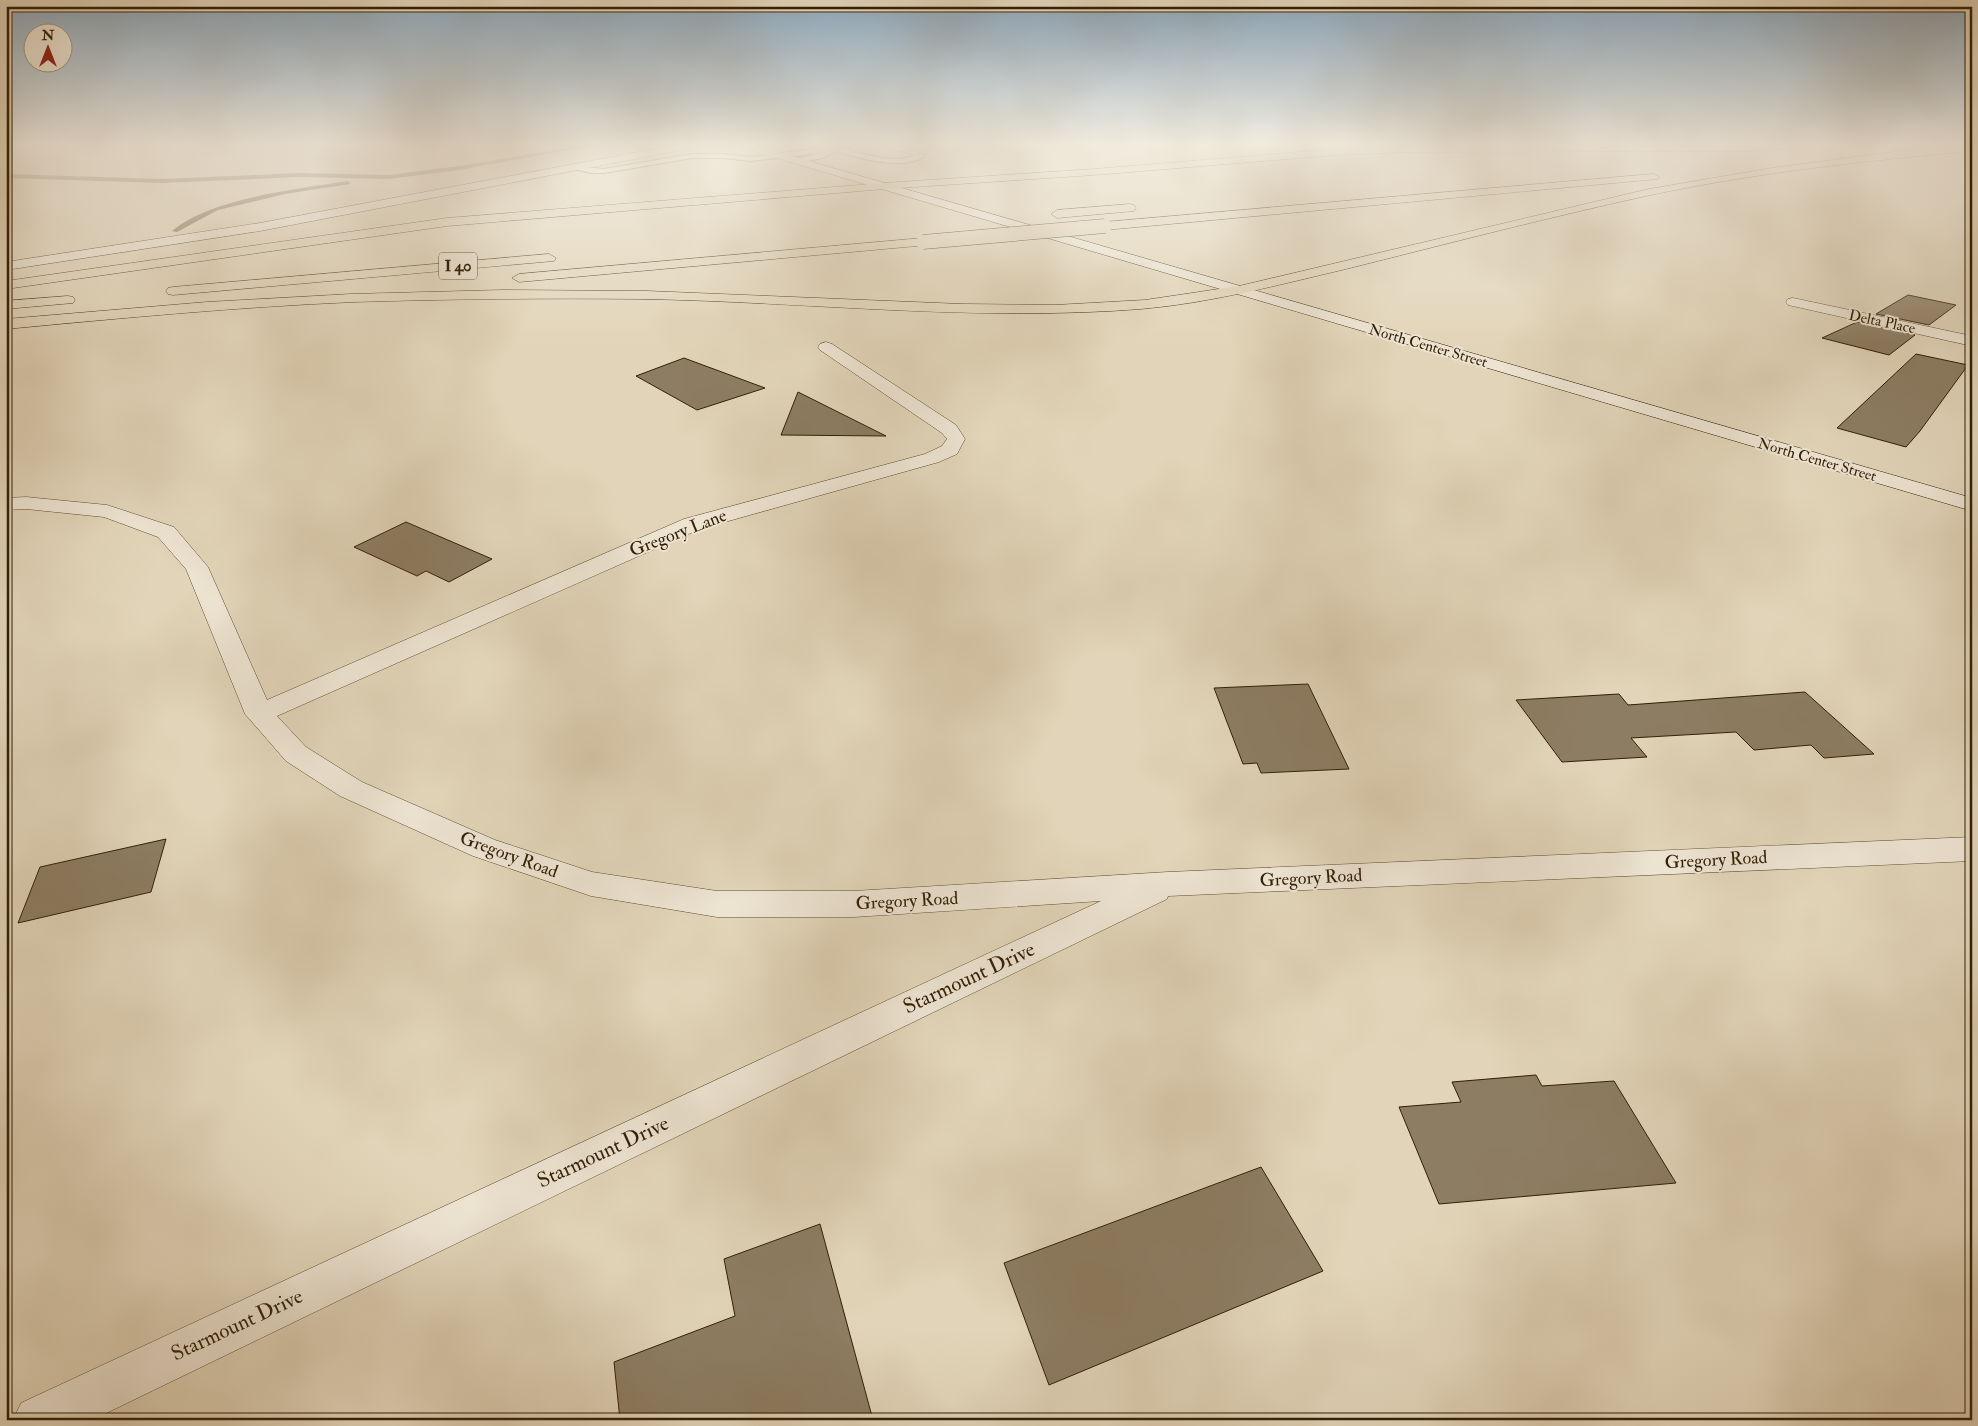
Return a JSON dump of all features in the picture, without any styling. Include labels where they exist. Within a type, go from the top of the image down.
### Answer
[{"type":"highway","points":[[6,285],[448,222],[587,211]]},
{"type":"highway","points":[[1052,214],[1092,211]]},
{"type":"highway","name":"I 40","points":[[6,324],[1277,211]]},
{"type":"highway","points":[[190,308],[351,298],[512,294],[647,295],[944,307],[1055,309],[1145,304],[1239,290],[1571,211]]},
{"type":"highway","points":[[958,222],[1028,216]]},
{"type":"highway","name":"I 40","points":[[161,292],[567,256]]},
{"type":"highway","points":[[6,305],[83,298]]},
{"type":"street","points":[[6,266],[260,228],[352,211]]},
{"type":"street","name":"North Center Street","points":[[968,211],[1972,505]]},
{"type":"street","name":"Delta Place","points":[[1793,302],[1972,342]]},
{"type":"street","name":"Gregory Lane","points":[[259,714],[684,527],[932,458],[950,450],[956,439],[949,429],[826,347]]},
{"type":"street","name":"Gregory Road","points":[[6,504],[26,503],[107,511],[166,532],[198,567],[259,714],[296,754],[351,788],[484,848],[591,884],[717,904],[854,904],[1168,884],[1972,849]]},
{"type":"street","name":"Starmount Drive","points":[[38,1420],[1168,884]]},
{"type":"building","points":[[1908,295],[1956,305],[1929,325],[1876,314]]},
{"type":"building","points":[[1857,322],[1915,335],[1889,355],[1822,338]]},
{"type":"building","points":[[1916,354],[1968,365],[1920,431],[1906,447],[1837,428]]},
{"type":"building","points":[[684,358],[765,388],[697,410],[636,376]]},
{"type":"building","points":[[798,392],[886,436],[781,435]]},
{"type":"building","points":[[406,522],[492,559],[449,582],[426,571],[417,576],[354,547]]},
{"type":"building","points":[[1308,684],[1349,769],[1261,773],[1257,763],[1243,764],[1214,688]]},
{"type":"building","points":[[1805,692],[1874,754],[1824,758],[1811,745],[1754,750],[1736,732],[1631,738],[1647,757],[1562,762],[1516,700],[1619,694],[1628,705]]},
{"type":"building","points":[[166,839],[151,892],[18,923],[40,867]]},
{"type":"building","points":[[1536,1075],[1542,1086],[1614,1081],[1676,1183],[1439,1204],[1399,1107],[1461,1102],[1452,1082]]},
{"type":"building","points":[[1261,1167],[1323,1271],[1049,1385],[1004,1263]]},
{"type":"building","points":[[820,1224],[873,1420],[620,1420],[614,1362],[735,1316],[724,1259]]},
{"type":"waterway","points":[[175,231],[213,211]]}]
